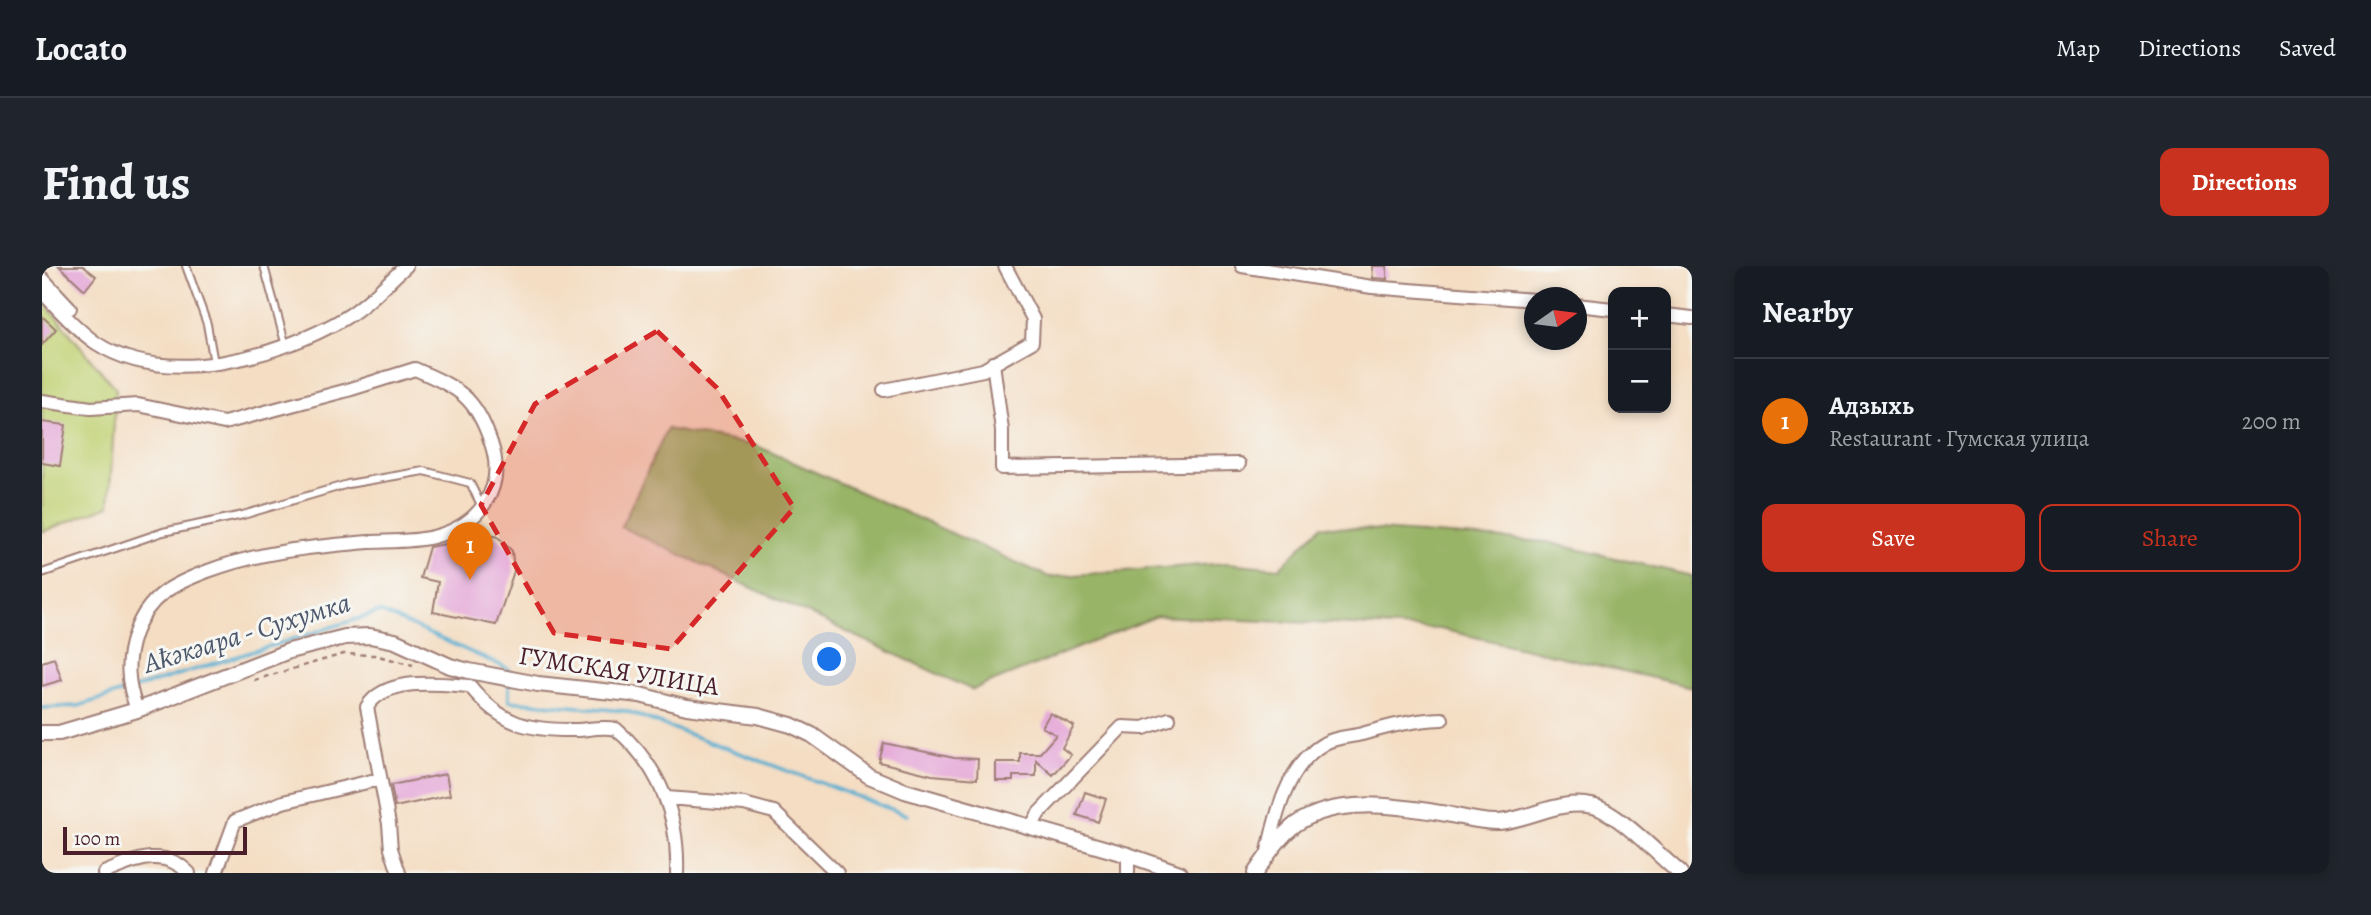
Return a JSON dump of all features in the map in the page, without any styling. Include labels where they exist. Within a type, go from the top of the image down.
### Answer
[{"type":"street","points":[[42,292],[96,343],[108,349],[147,363],[214,363],[247,359],[286,346],[346,317],[406,266]]},
{"type":"street","points":[[884,390],[983,370],[1032,342],[1035,331],[1033,318],[1005,266]]},
{"type":"street","points":[[1242,266],[1373,287],[1524,299]]},
{"type":"street","points":[[42,278],[108,349]]},
{"type":"street","points":[[1587,306],[1608,308]]},
{"type":"street","points":[[1671,316],[1692,318]]},
{"type":"street","points":[[993,363],[1002,430],[1002,468],[1239,464]]},
{"type":"street","points":[[42,401],[91,408],[138,405],[224,423],[415,369],[458,388],[479,414],[492,446],[495,484],[474,519],[433,537],[282,549],[250,556],[175,583],[153,598],[140,617],[128,654],[131,692],[137,710]]},
{"type":"street","name":"ГУМСКАЯ УЛИЦА","points":[[42,733],[60,733],[137,710],[289,651],[345,637],[370,636],[403,643],[450,666],[469,671],[538,684],[640,695],[731,714],[758,716],[811,735],[869,776],[905,791],[1128,855],[1180,873]]},
{"type":"street","points":[[399,873],[391,849],[367,707],[373,696],[387,689],[410,685],[470,686],[491,711],[525,725],[551,729],[616,729],[624,736],[667,798],[676,827],[677,873]]},
{"type":"street","points":[[1031,827],[1039,813],[1122,727],[1144,728],[1169,719]]},
{"type":"street","points":[[1267,857],[1272,832],[1293,778],[1304,760],[1316,749],[1328,741],[1405,721],[1442,719]]},
{"type":"street","points":[[216,873],[235,821],[283,802],[380,779]]},
{"type":"street","points":[[667,798],[744,804],[774,812],[836,873]]},
{"type":"street","points":[[1255,873],[1296,824],[1321,812],[1347,807],[1403,807],[1496,822],[1525,818],[1544,809],[1571,804],[1595,806],[1631,829],[1680,873]]},
{"type":"street","points":[[1128,855],[1128,873]]},
{"type":"street","points":[[104,873],[143,857],[169,860],[189,873]]},
{"type":"lane","points":[[186,266],[207,324],[214,363]]},
{"type":"lane","points":[[264,266],[286,346]]},
{"type":"lane","points":[[42,572],[163,532],[243,515],[348,484],[424,471],[470,483],[482,507]]},
{"type":"path","points":[[246,682],[344,654],[374,655],[422,667]]},
{"type":"highlighted area","points":[[657,331],[717,388],[794,508],[671,649],[554,633],[481,505],[535,404]]},
{"type":"green space","points":[[42,300],[116,389],[109,506],[42,532]]},
{"type":"green space","points":[[667,429],[757,446],[1049,577],[1227,563],[1280,568],[1321,526],[1547,542],[1692,576],[1692,687],[1440,629],[1157,616],[972,690],[621,527]]},
{"type":"building","points":[[59,266],[83,266],[96,276],[85,290]]},
{"type":"building","points":[[1372,266],[1387,266],[1387,279],[1373,278]]},
{"type":"building","points":[[42,316],[56,329],[42,345]]},
{"type":"building","points":[[42,422],[66,425],[60,466],[42,463]]},
{"type":"building","points":[[478,531],[498,537],[512,551],[514,571],[496,625],[433,612],[438,582],[420,578],[429,547],[456,542]]},
{"type":"building","points":[[54,658],[62,680],[42,686],[42,662]]},
{"type":"building","points":[[1050,713],[1074,726],[1062,748],[1071,755],[1053,775],[1036,760],[1036,776],[1013,776],[1013,781],[996,781],[996,762],[1020,762],[1020,753],[1040,753],[1056,735],[1042,727]]},
{"type":"building","points":[[884,743],[954,758],[978,759],[977,779],[932,775],[879,762]]},
{"type":"building","points":[[446,774],[450,795],[395,807],[391,785]]},
{"type":"building","points":[[1085,792],[1106,799],[1098,822],[1077,815]]},
{"type":"waterway","name":"Аҟәкәара - Сухумка","points":[[42,708],[78,706],[380,612],[509,669],[509,675]]},
{"type":"waterway","name":"Аҟәкәара - Сухумка","points":[[509,683],[509,701],[626,711],[907,815]]},
{"type":"place","name":"Адзыхь","points":[[470,580]]}]
